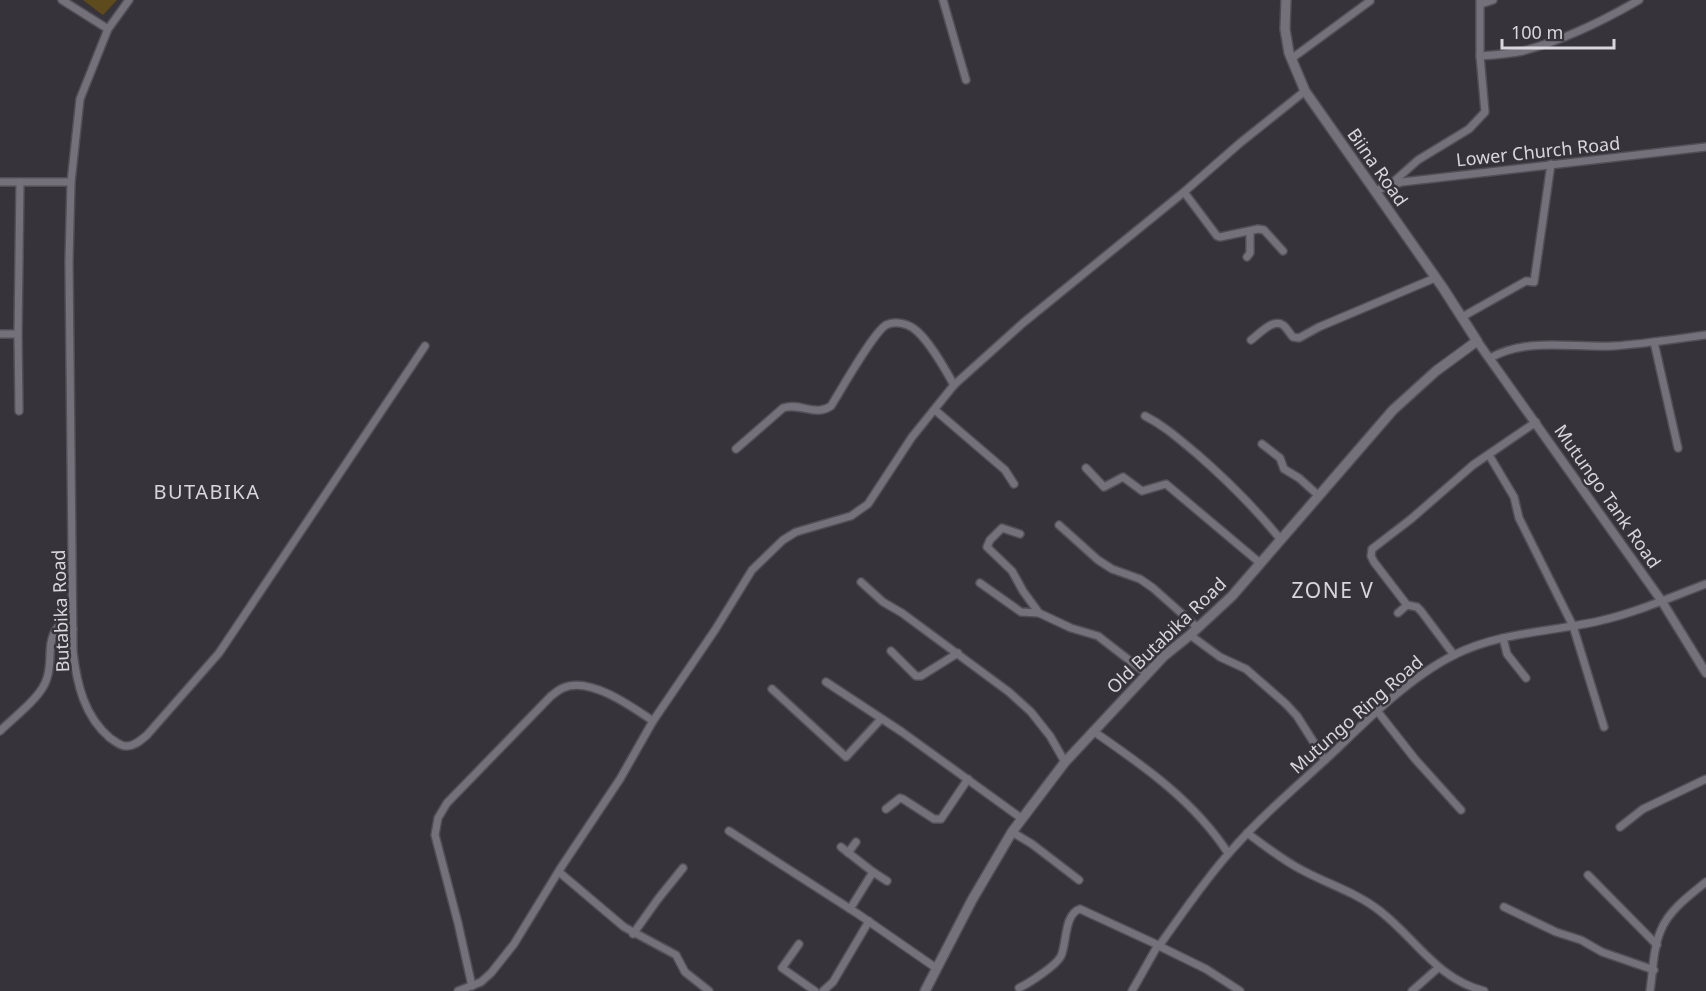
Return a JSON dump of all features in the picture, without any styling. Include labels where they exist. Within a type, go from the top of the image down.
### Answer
[{"type":"main road","name":"Biina Road","points":[[1286,0],[1285,29],[1291,59],[1305,91],[1436,278],[1477,341]]},
{"type":"main road","name":"Old Butabika Road","points":[[925,991],[972,900],[1012,832],[1065,762],[1164,656],[1232,596],[1398,404],[1436,371],[1477,341]]},
{"type":"street","points":[[62,0],[108,29]]},
{"type":"street","name":"Butabika Road","points":[[129,0],[108,29],[80,99],[71,182],[69,261],[73,628],[76,675],[85,705],[105,733],[113,740],[128,747],[147,735],[219,653],[425,346]]},
{"type":"street","points":[[943,0],[966,80]]},
{"type":"street","points":[[1389,185],[1418,160],[1468,129],[1485,112],[1480,56],[1481,2],[1493,0]]},
{"type":"street","points":[[1480,56],[1523,51],[1593,25],[1639,0]]},
{"type":"street","points":[[1291,59],[1370,1]]},
{"type":"street","points":[[458,991],[481,982],[501,963],[620,779],[653,721],[715,630],[752,570],[783,540],[796,532],[852,516],[868,504],[912,437],[954,385],[1023,323],[1184,192],[1240,142],[1305,91]]},
{"type":"street","name":"Lower Church Road","points":[[1374,191],[1402,182],[1706,147]]},
{"type":"street","points":[[1462,317],[1526,281],[1534,282],[1551,164]]},
{"type":"street","points":[[0,182],[71,182]]},
{"type":"street","points":[[19,411],[20,182]]},
{"type":"street","points":[[1184,192],[1217,236],[1264,230],[1283,251]]},
{"type":"street","points":[[1247,257],[1250,253],[1250,231]]},
{"type":"street","points":[[1251,340],[1271,324],[1279,323],[1293,337],[1299,338],[1319,327],[1436,278]]},
{"type":"street","points":[[736,450],[783,408],[790,406],[819,412],[831,406],[879,331],[891,323],[904,324],[917,331],[938,358],[954,385]]},
{"type":"street","points":[[0,334],[18,334]]},
{"type":"street","points":[[1490,358],[1502,352],[1527,346],[1614,346],[1706,335]]},
{"type":"street","name":"Mutungo Tank Road","points":[[1477,341],[1661,600],[1706,673]]},
{"type":"street","points":[[1654,342],[1678,448]]},
{"type":"street","points":[[935,410],[1005,470],[1014,484]]},
{"type":"street","points":[[1145,416],[1172,433],[1224,477],[1281,540]]},
{"type":"street","points":[[1454,655],[1421,611],[1417,607],[1407,605],[1374,562],[1371,556],[1372,549],[1411,519],[1455,480],[1536,422]]},
{"type":"street","points":[[1262,444],[1280,458],[1284,470],[1299,478],[1318,496]]},
{"type":"street","points":[[1489,455],[1514,497],[1519,518],[1573,626],[1604,727]]},
{"type":"street","points":[[1086,468],[1104,487],[1123,477],[1142,491],[1166,484],[1260,563]]},
{"type":"street","points":[[1059,525],[1098,560],[1112,569],[1140,579],[1153,588],[1198,628]]},
{"type":"street","points":[[1020,534],[1002,528],[990,540],[987,547],[1012,571],[1039,613]]},
{"type":"street","points":[[861,582],[883,602],[902,613],[1009,692],[1050,736],[1065,762]]},
{"type":"street","points":[[980,583],[1021,612],[1039,613],[1071,628],[1098,636],[1147,674]]},
{"type":"street","name":"Mutungo Ring Road","points":[[1132,991],[1159,946],[1228,853],[1281,798],[1413,682],[1454,655],[1478,645],[1503,638],[1601,620],[1706,584]]},
{"type":"street","points":[[1398,613],[1407,605]]},
{"type":"street","points":[[0,731],[34,698],[46,682],[52,635],[57,628],[73,628]]},
{"type":"street","points":[[1190,635],[1220,657],[1246,669],[1286,704],[1297,716],[1325,760]]},
{"type":"street","points":[[1503,638],[1507,654],[1526,678]]},
{"type":"street","points":[[891,651],[916,676],[921,676],[958,653]]},
{"type":"street","points":[[826,682],[1021,818]]},
{"type":"street","points":[[472,986],[435,835],[438,818],[447,803],[551,696],[564,688],[578,685],[595,688],[653,721]]},
{"type":"street","points":[[772,689],[846,757],[881,719]]},
{"type":"street","points":[[1378,712],[1415,759],[1461,810]]},
{"type":"street","points":[[1093,731],[1147,768],[1177,794],[1216,836],[1228,853]]},
{"type":"street","points":[[886,809],[903,798],[934,819],[940,819],[968,779]]},
{"type":"street","points":[[1620,827],[1643,809],[1706,780]]},
{"type":"street","points":[[729,831],[936,968]]},
{"type":"street","points":[[1012,832],[1032,844],[1078,880]]},
{"type":"street","points":[[1247,833],[1292,865],[1355,895],[1381,912],[1438,968],[1468,987],[1484,991]]},
{"type":"street","points":[[848,853],[856,842]]},
{"type":"street","points":[[841,847],[887,881]]},
{"type":"street","points":[[633,934],[683,868]]},
{"type":"street","points":[[559,872],[633,934],[676,955],[685,972],[709,991]]},
{"type":"street","points":[[850,909],[873,872]]},
{"type":"street","points":[[1588,874],[1656,945]]},
{"type":"street","points":[[1650,991],[1656,945],[1661,930],[1668,917],[1687,897],[1706,882]]},
{"type":"street","points":[[1504,907],[1556,932],[1581,940],[1602,952],[1654,970]]},
{"type":"street","points":[[1019,988],[1059,959],[1071,916],[1077,909],[1080,909],[1206,969],[1240,991]]},
{"type":"street","points":[[823,991],[833,982],[868,921]]},
{"type":"street","points":[[799,944],[782,968],[815,991]]},
{"type":"street","points":[[1412,991],[1438,968]]},
{"type":"shaded area","points":[[83,0],[117,0],[103,15]]},
{"type":"district","name":"BUTABIKA","points":[[207,491]]},
{"type":"district","name":"ZONE V","points":[[1333,590]]}]
